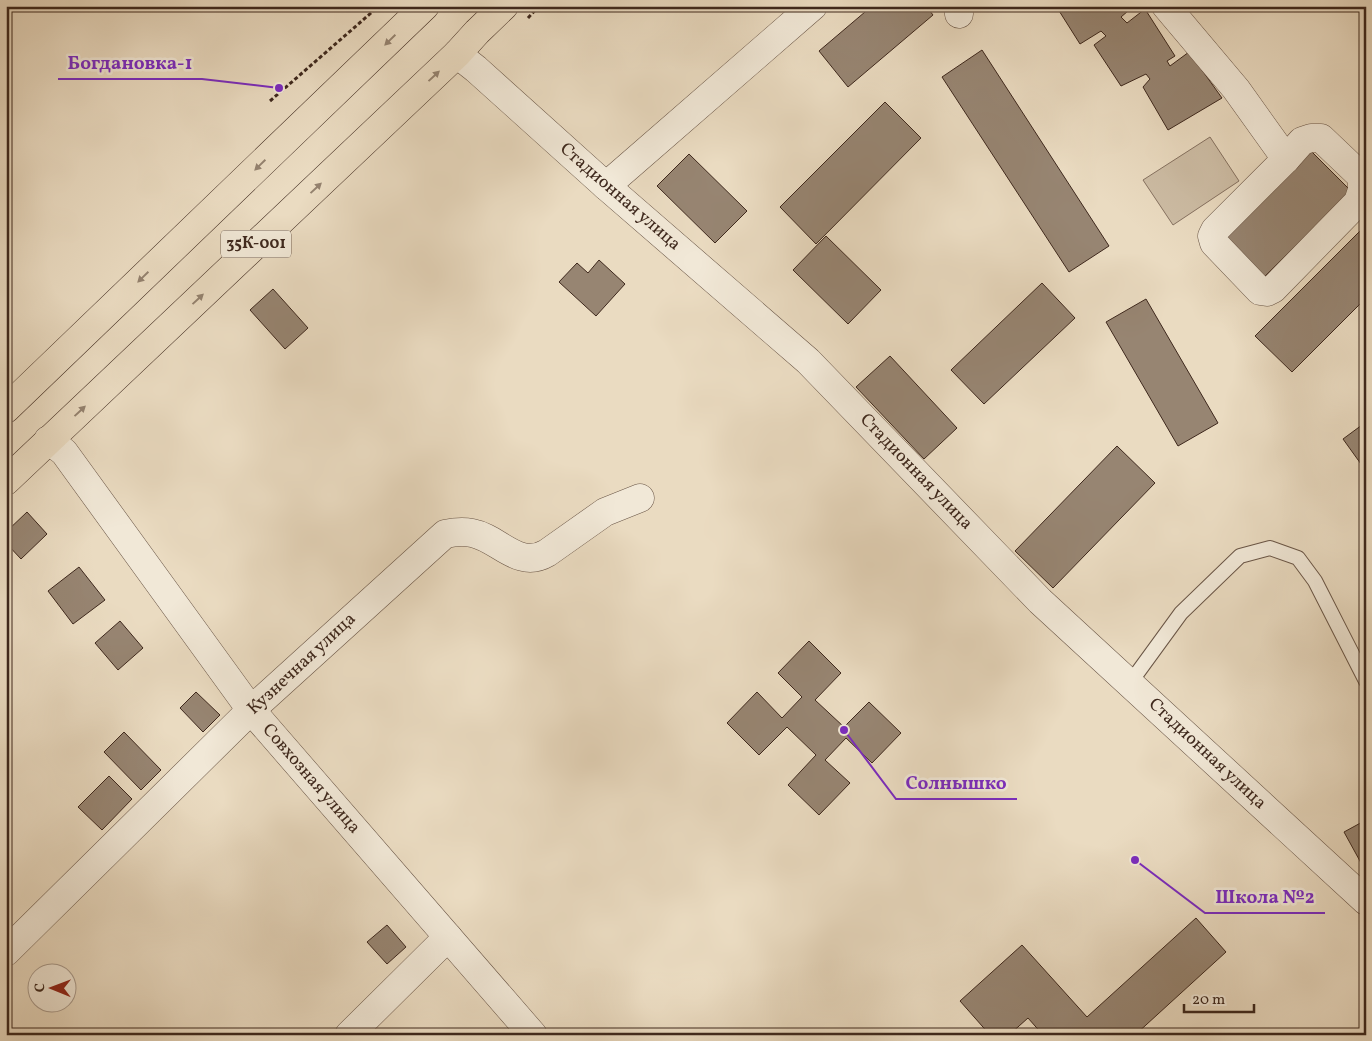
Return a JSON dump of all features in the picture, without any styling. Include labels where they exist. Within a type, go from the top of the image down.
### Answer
[{"type":"main road","name":"35К-001","points":[[6,409],[425,6]]},
{"type":"main road","name":"35К-001","points":[[6,481],[457,54],[504,6]]},
{"type":"street","points":[[606,186],[813,6]]},
{"type":"street","points":[[1166,6],[1236,89],[1286,160]]},
{"type":"street","name":"Стадионная улица","points":[[457,54],[808,361],[1040,601],[1366,901]]},
{"type":"street","points":[[1311,138],[1321,138],[1362,177],[1362,190],[1358,202],[1273,289],[1267,292],[1260,291],[1214,243],[1212,236],[1215,230],[1286,160],[1302,141],[1311,138]]},
{"type":"street","name":"Совхозная улица","points":[[48,440],[64,452],[251,710],[533,1035]]},
{"type":"street","name":"Кузнечная улица","points":[[6,952],[251,710],[444,534],[459,531],[473,533],[487,538],[518,556],[525,559],[533,559],[547,553],[605,512],[640,498]]},
{"type":"street","points":[[349,1035],[448,936]]},
{"type":"lane","points":[[1130,683],[1182,613],[1240,556],[1270,548],[1298,558],[1315,581],[1366,681]]},
{"type":"path","points":[[270,101],[379,6]]},
{"type":"shaded area","points":[[1210,137],[1239,181],[1173,225],[1143,180]]},
{"type":"building","points":[[872,6],[926,6],[933,15],[848,87],[819,51]]},
{"type":"building","points":[[1056,6],[1125,6],[1128,11],[1121,17],[1127,23],[1145,9],[1175,56],[1167,61],[1170,66],[1189,52],[1222,98],[1168,130],[1143,87],[1150,79],[1146,74],[1121,86],[1094,45],[1106,36],[1101,31],[1080,44]]},
{"type":"building","points":[[982,50],[1109,246],[1069,272],[942,77]]},
{"type":"building","points":[[885,102],[921,138],[816,244],[780,207]]},
{"type":"building","points":[[1310,150],[1351,191],[1263,278],[1223,237]]},
{"type":"building","points":[[689,154],[747,211],[715,243],[657,186]]},
{"type":"building","points":[[1366,225],[1366,298],[1292,372],[1255,336]]},
{"type":"building","points":[[826,236],[881,290],[848,324],[793,270]]},
{"type":"building","points":[[599,260],[625,284],[596,316],[559,282],[577,263],[588,273]]},
{"type":"building","points":[[1042,283],[1075,318],[984,404],[951,370]]},
{"type":"building","points":[[273,289],[308,328],[285,349],[250,310]]},
{"type":"building","points":[[1146,299],[1218,423],[1178,446],[1106,322]]},
{"type":"building","points":[[890,356],[957,428],[924,459],[856,387]]},
{"type":"building","points":[[1366,422],[1366,471],[1343,439]]},
{"type":"building","points":[[1117,446],[1155,483],[1053,588],[1015,551]]},
{"type":"building","points":[[27,512],[47,534],[21,559],[6,543],[6,532]]},
{"type":"building","points":[[79,567],[105,600],[73,624],[48,591]]},
{"type":"building","points":[[120,621],[143,648],[118,670],[95,643]]},
{"type":"building","points":[[809,641],[841,673],[815,700],[844,727],[869,702],[901,733],[872,763],[846,738],[825,760],[850,783],[819,815],[788,785],[816,755],[787,727],[759,755],[727,723],[757,692],[782,718],[802,697],[778,673]]},
{"type":"building","points":[[196,692],[220,715],[203,732],[180,708]]},
{"type":"building","points":[[124,732],[161,770],[141,790],[104,752]]},
{"type":"building","points":[[109,776],[132,799],[102,830],[78,807]]},
{"type":"building","points":[[1366,820],[1366,872],[1344,832]]},
{"type":"building","points":[[1196,918],[1226,952],[1135,1035],[1043,1035],[1028,1018],[1009,1035],[990,1035],[960,1001],[1022,945],[1087,1017]]},
{"type":"building","points":[[387,925],[406,947],[387,964],[367,942]]},
{"type":"place","name":"Богдановка-1","points":[[279,88]]},
{"type":"place","name":"Солнышко","points":[[844,730]]},
{"type":"place","name":"Школа №2","points":[[1135,860]]}]
